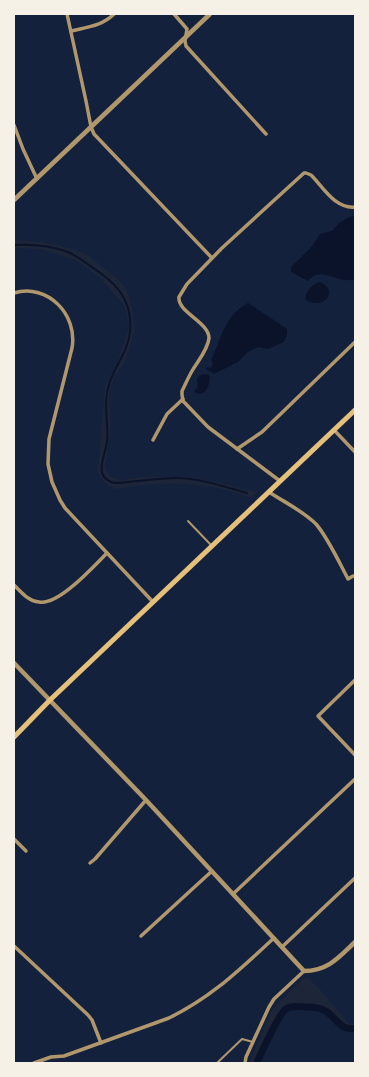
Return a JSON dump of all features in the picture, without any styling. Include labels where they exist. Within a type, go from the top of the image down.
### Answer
[{"type":"main road","points":[[14,737],[50,700],[355,410]]},
{"type":"street","points":[[67,14],[91,127],[97,138],[212,258]]},
{"type":"street","points":[[71,31],[101,24],[106,22],[114,14]]},
{"type":"street","points":[[174,14],[186,27],[186,46],[266,134]]},
{"type":"street","points":[[14,200],[210,14]]},
{"type":"street","points":[[14,125],[22,149],[37,179]]},
{"type":"street","points":[[280,482],[208,427],[187,406],[183,399],[182,391],[192,370],[207,345],[209,337],[204,328],[180,304],[179,297],[188,284],[212,258],[304,173],[311,175],[339,205],[347,208],[355,207]]},
{"type":"street","points":[[14,293],[32,291],[46,295],[63,309],[70,321],[73,342],[49,439],[48,455],[50,474],[55,490],[65,508],[153,602]]},
{"type":"street","points":[[237,449],[262,432],[355,342]]},
{"type":"street","points":[[153,440],[167,414],[183,399]]},
{"type":"street","points":[[334,430],[355,452]]},
{"type":"street","points":[[269,492],[316,524],[348,579],[353,576]]},
{"type":"street","points":[[14,585],[27,598],[40,603],[47,602],[62,595],[107,553]]},
{"type":"street","points":[[14,662],[146,800],[304,971]]},
{"type":"street","points":[[355,680],[318,716],[355,755]]},
{"type":"street","points":[[233,894],[355,780]]},
{"type":"street","points":[[90,862],[95,859],[146,800]]},
{"type":"street","points":[[14,839],[26,851]]},
{"type":"street","points":[[141,936],[212,871]]},
{"type":"street","points":[[282,947],[355,878]]},
{"type":"street","points":[[34,1063],[51,1057],[64,1056],[101,1043],[169,1018],[200,1002],[274,938]]},
{"type":"street","points":[[245,1063],[264,1015],[274,999],[304,971],[329,966],[355,942]]},
{"type":"street","points":[[14,946],[88,1014],[101,1043]]},
{"type":"lane","points":[[188,521],[212,546]]},
{"type":"lane","points":[[217,1063],[238,1042],[247,1039],[253,1042]]},
{"type":"shaded area","points":[[355,216],[355,279],[345,280],[320,274],[314,276],[308,281],[291,272],[291,267],[312,246],[320,234],[332,231],[339,223],[349,217]]},
{"type":"shaded area","points":[[14,240],[41,242],[74,249],[89,256],[124,286],[129,296],[134,326],[133,335],[124,363],[115,375],[110,387],[109,398],[111,425],[105,467],[110,476],[122,480],[146,477],[187,477],[257,492],[251,498],[206,486],[154,484],[116,489],[105,483],[98,472],[105,387],[117,363],[129,327],[124,305],[101,279],[76,260],[40,249],[14,248]]},
{"type":"shaded area","points":[[319,282],[325,285],[328,289],[328,297],[319,303],[313,303],[305,300],[309,289]]},
{"type":"shaded area","points":[[248,303],[287,329],[284,342],[268,349],[258,347],[248,352],[238,362],[214,374],[206,369],[207,367],[210,368],[212,366],[213,363],[211,360],[224,328],[233,315]]},
{"type":"shaded area","points":[[208,374],[210,377],[209,384],[205,391],[200,394],[194,391],[198,387],[197,379],[199,376]]},
{"type":"shaded area","points":[[307,978],[311,980],[348,1023],[355,1024],[355,1031],[339,1026],[329,1014],[323,1011],[310,1008],[288,1009],[282,1014],[261,1063],[249,1063],[271,1012],[277,1004],[303,979]]},
{"type":"waterway","points":[[14,245],[34,245],[71,253],[107,278],[120,292],[129,310],[129,340],[110,381],[107,395],[107,442],[102,461],[103,474],[105,478],[115,483],[185,478],[212,483],[247,493]]},
{"type":"waterway","points":[[257,1063],[275,1025],[283,1012],[288,1008],[312,1007],[320,1009],[327,1012],[346,1028],[355,1028]]}]
